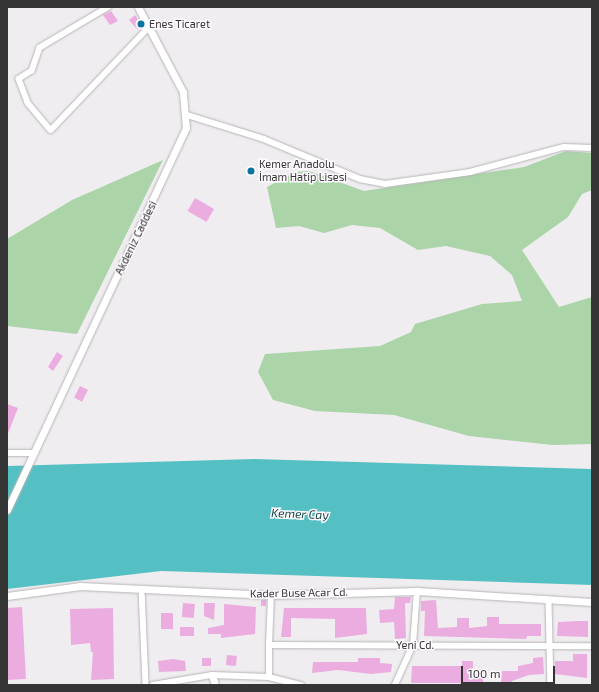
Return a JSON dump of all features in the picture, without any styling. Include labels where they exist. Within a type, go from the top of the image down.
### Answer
[{"type":"street","points":[[109,7],[40,48],[32,71],[19,79],[28,103],[51,130],[149,27]]},
{"type":"street","name":"Akdeniz Caddesi","points":[[7,510],[182,141],[187,115],[183,92],[138,7]]},
{"type":"street","points":[[187,115],[264,139],[360,179],[385,184],[470,172],[564,147],[592,148]]},
{"type":"street","points":[[7,453],[33,453]]},
{"type":"street","name":"Kader Buse Acar Cd.","points":[[7,596],[80,586],[271,595],[417,591],[592,602]]},
{"type":"street","points":[[142,589],[146,685]]},
{"type":"street","points":[[395,685],[413,645],[417,591]]},
{"type":"street","points":[[269,676],[271,595]]},
{"type":"street","points":[[549,600],[548,647],[551,685]]},
{"type":"street","name":"Yeni Cd.","points":[[269,645],[592,646]]},
{"type":"street","points":[[212,675],[215,685]]},
{"type":"street","points":[[153,685],[212,675],[269,676],[301,685]]},
{"type":"green space","points":[[566,151],[592,153],[592,190],[582,194],[568,217],[522,250],[559,307],[592,297],[592,444],[553,445],[469,436],[394,415],[315,411],[273,400],[258,372],[265,354],[380,346],[411,332],[415,324],[482,304],[522,301],[512,275],[490,256],[446,246],[418,250],[380,228],[352,225],[324,233],[299,226],[276,228],[267,187],[295,172],[309,171],[364,191],[524,167]]},
{"type":"green space","points":[[163,160],[77,334],[7,326],[7,239],[72,200]]},
{"type":"water","name":"Kemer Cay","points":[[254,459],[592,469],[592,585],[161,571],[7,589],[7,466]]},
{"type":"building","points":[[111,11],[118,21],[110,25],[103,15]]},
{"type":"building","points":[[135,15],[142,26],[138,30],[129,20]]},
{"type":"building","points":[[195,198],[214,209],[207,222],[188,211]]},
{"type":"building","points":[[57,352],[63,356],[53,371],[48,367]]},
{"type":"building","points":[[80,386],[88,390],[82,402],[74,398]]},
{"type":"building","points":[[7,404],[18,408],[7,436]]},
{"type":"building","points":[[395,597],[411,597],[410,603],[405,603],[406,638],[395,639],[394,622],[380,623],[379,610],[394,609]]},
{"type":"building","points":[[261,600],[266,600],[266,606],[261,606]]},
{"type":"building","points":[[436,600],[438,628],[457,627],[457,618],[469,618],[469,628],[487,626],[487,617],[499,617],[499,624],[541,624],[541,636],[527,636],[526,639],[424,636],[425,611],[421,611],[421,601]]},
{"type":"building","points":[[183,603],[195,604],[194,618],[182,617]]},
{"type":"building","points":[[204,603],[215,603],[214,620],[204,616]]},
{"type":"building","points":[[224,604],[256,607],[255,634],[221,638],[221,634],[208,634],[208,628],[224,625]]},
{"type":"building","points":[[22,607],[26,679],[7,680],[7,608]]},
{"type":"building","points":[[113,608],[114,679],[91,680],[93,652],[91,652],[90,643],[71,645],[70,609]]},
{"type":"building","points":[[284,608],[366,608],[367,634],[335,638],[335,619],[291,618],[291,637],[281,637]]},
{"type":"building","points":[[161,613],[173,613],[173,629],[161,629]]},
{"type":"building","points":[[588,621],[588,637],[557,636],[558,622]]},
{"type":"building","points":[[180,627],[194,627],[194,636],[180,636]]},
{"type":"building","points":[[573,654],[587,654],[587,678],[555,674],[555,661],[573,661]]},
{"type":"building","points":[[227,655],[237,656],[236,666],[226,665]]},
{"type":"building","points":[[543,657],[544,674],[529,675],[512,681],[512,685],[501,684],[502,671],[518,671],[518,666],[533,663],[533,658]]},
{"type":"building","points":[[202,658],[211,658],[211,666],[202,666]]},
{"type":"building","points":[[358,658],[380,658],[380,663],[392,664],[391,672],[371,674],[338,670],[312,673],[313,662],[358,662]]},
{"type":"building","points":[[173,659],[185,661],[186,671],[159,672],[158,661]]},
{"type":"building","points":[[462,661],[473,661],[473,674],[483,673],[483,683],[411,683],[412,666],[462,666]]},
{"type":"place","name":"Enes Ticaret","points":[[141,24]]},
{"type":"place","name":"Kemer Anadolu İmam Hatip Lisesi","points":[[251,171]]}]
